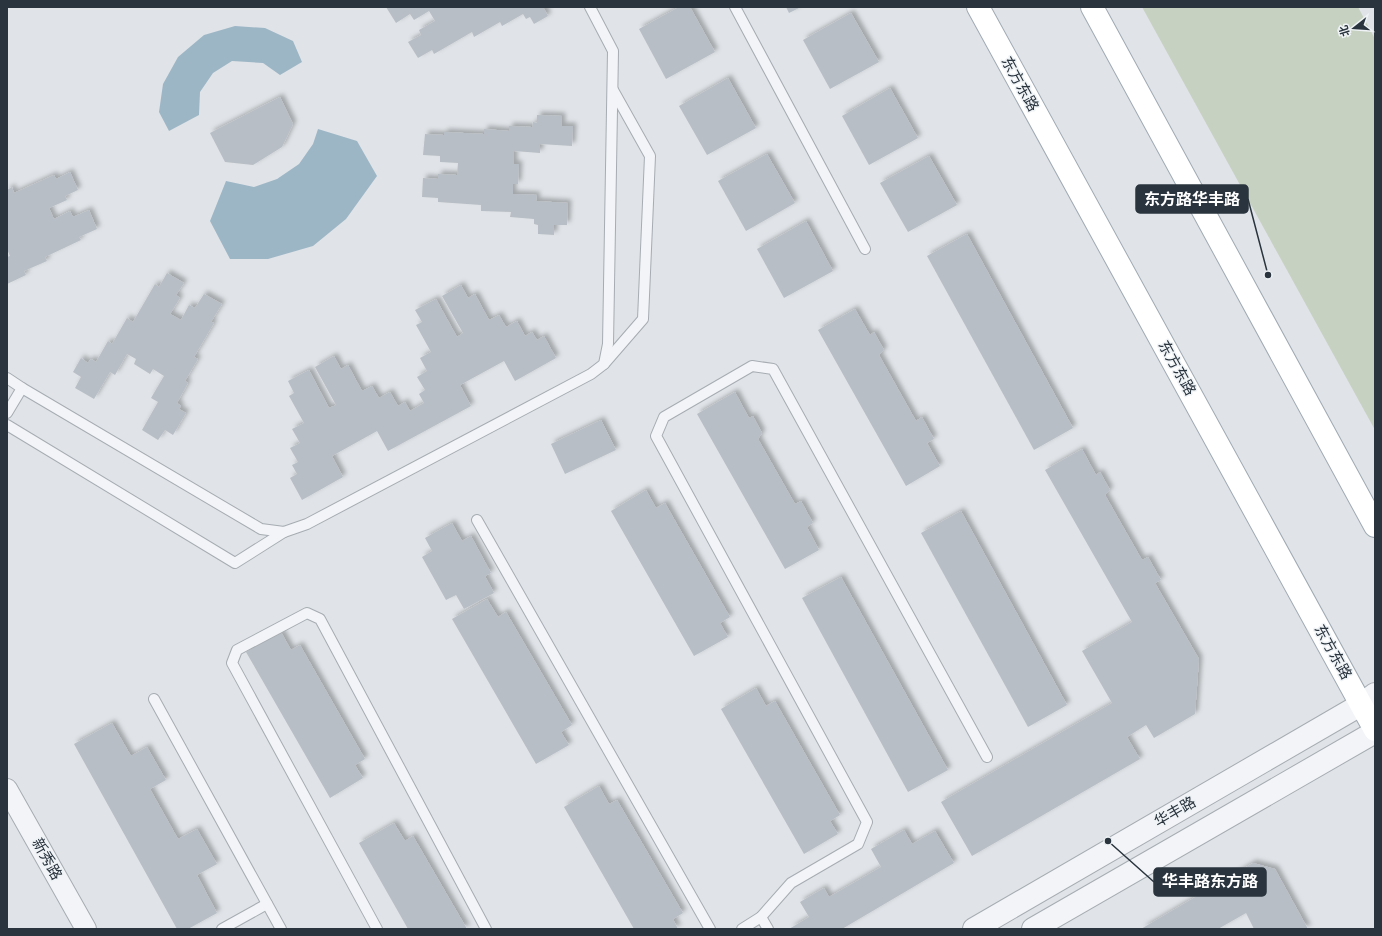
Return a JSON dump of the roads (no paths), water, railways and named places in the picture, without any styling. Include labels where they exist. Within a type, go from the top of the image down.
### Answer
[{"type":"main road","name":"东方东路","points":[[978,7],[1368,699],[1375,731]]},
{"type":"main road","points":[[1092,7],[1375,526]]},
{"type":"street","name":"华丰路","points":[[974,929],[1368,699]]},
{"type":"street","name":"华丰路","points":[[1034,929],[1375,731]]},
{"type":"street","name":"新秀路","points":[[7,789],[86,929]]},
{"type":"lane","points":[[590,7],[613,51],[608,344],[604,364]]},
{"type":"lane","points":[[735,7],[865,249]]},
{"type":"lane","points":[[7,425],[235,563],[284,532],[308,524],[591,374],[604,364],[643,319],[650,156],[613,89]]},
{"type":"lane","points":[[742,929],[761,917],[791,883],[858,844],[867,822],[656,436],[664,417],[752,366],[773,369],[987,757]]},
{"type":"lane","points":[[7,378],[261,530],[284,532]]},
{"type":"lane","points":[[7,413],[22,388]]},
{"type":"lane","points":[[477,520],[710,929]]},
{"type":"lane","points":[[377,929],[232,663],[237,650],[307,612],[320,619],[486,929]]},
{"type":"lane","points":[[154,699],[281,929]]},
{"type":"lane","points":[[222,929],[267,904]]},
{"type":"lane","points":[[761,917],[768,929]]},
{"type":"water","points":[[235,26],[265,28],[293,41],[302,62],[280,75],[263,63],[232,61],[213,73],[200,92],[199,115],[169,131],[159,112],[163,84],[178,57],[204,35]]},
{"type":"water","points":[[318,129],[357,141],[377,176],[346,219],[313,246],[268,259],[230,259],[210,221],[226,181],[254,187],[277,179],[299,164],[313,144]]},
{"type":"place","name":"东方路华丰路","points":[[1268,275]]},
{"type":"place","name":"华丰路东方路","points":[[1108,841]]}]
